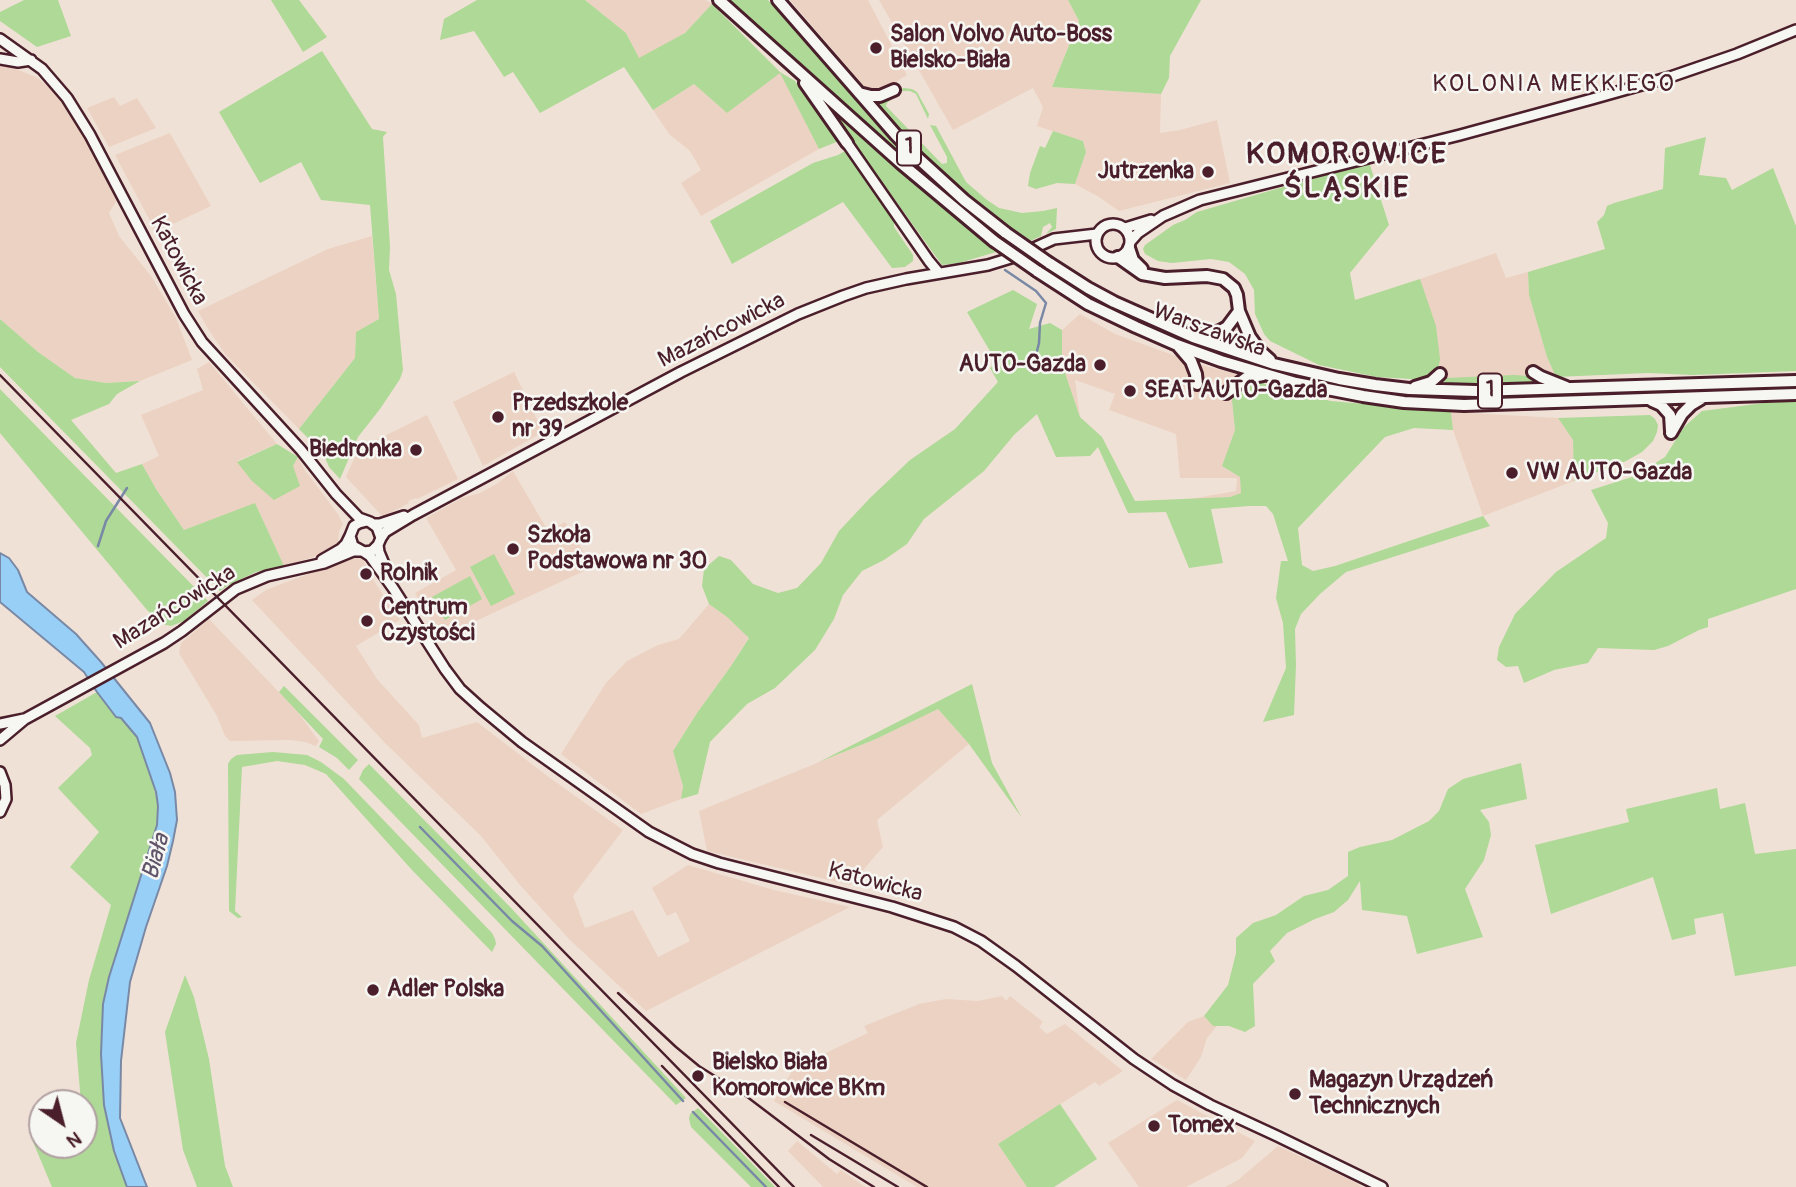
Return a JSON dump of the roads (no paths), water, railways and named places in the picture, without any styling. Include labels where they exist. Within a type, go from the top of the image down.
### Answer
[{"type":"main road","name":"Warszawska","points":[[719,0],[920,180],[994,241],[1088,304],[1177,345],[1296,383],[1391,400],[1433,404],[1477,405],[1796,394]]},
{"type":"main road","name":"Warszawska","points":[[778,0],[919,159],[964,200],[1006,233],[1088,288],[1186,334],[1274,364],[1339,379],[1409,389],[1572,389],[1796,381]]},
{"type":"main road","points":[[793,66],[847,143]]},
{"type":"main road","points":[[859,93],[880,96],[894,90]]},
{"type":"main road","points":[[1129,245],[1136,263],[1150,275]]},
{"type":"main road","points":[[1118,257],[1137,271],[1150,275],[1166,278],[1207,276],[1223,279],[1234,288],[1239,311],[1250,337],[1274,364]]},
{"type":"main road","points":[[1186,334],[1207,335],[1220,331],[1227,327],[1239,311]]},
{"type":"main road","points":[[1177,345],[1191,361],[1197,384]]},
{"type":"main road","points":[[1533,372],[1572,389]]},
{"type":"main road","points":[[1226,393],[1247,378],[1266,374]]},
{"type":"main road","points":[[1409,389],[1431,382],[1440,374]]},
{"type":"main road","points":[[1642,400],[1655,402],[1666,410],[1671,420],[1671,433],[1686,410],[1707,397]]},
{"type":"street","points":[[1125,228],[1214,196],[1473,132],[1667,78],[1796,30]]},
{"type":"street","name":"Katowicka","points":[[0,39],[31,60],[60,89],[81,119],[178,303],[202,342],[301,450],[336,494],[359,518],[370,523]]},
{"type":"street","points":[[0,59],[18,62],[31,60]]},
{"type":"street","points":[[847,143],[939,273]]},
{"type":"street","points":[[1129,245],[1128,232],[1119,224],[1108,223],[1097,234],[1096,245],[1102,254],[1118,257],[1126,252],[1138,233],[1163,216]]},
{"type":"street","name":"Mazańcowicka","points":[[379,542],[385,532],[413,515],[661,383],[798,314],[866,288],[988,265],[1014,257],[1047,241],[1097,234]]},
{"type":"street","points":[[1068,237],[1096,245]]},
{"type":"street","name":"Katowicka","points":[[336,494],[351,524],[350,533]]},
{"type":"street","name":"Mazańcowicka","points":[[370,523],[380,524],[413,515]]},
{"type":"street","points":[[359,523],[370,523],[379,530],[379,542],[372,551],[362,552],[353,546],[350,533],[359,523]]},
{"type":"street","name":"Mazańcowicka","points":[[314,565],[341,549],[350,533]]},
{"type":"street","name":"Katowicka","points":[[379,542],[379,552],[393,587]]},
{"type":"street","name":"Mazańcowicka","points":[[0,740],[26,719],[182,631],[236,589],[267,576],[335,560],[353,551],[362,552]]},
{"type":"street","name":"Katowicka","points":[[362,552],[370,556],[393,587],[460,689],[522,742],[649,832],[692,854],[719,863],[892,906],[954,927],[981,941],[1016,966],[1125,1052],[1173,1085],[1382,1187]]},
{"type":"street","name":"Mazańcowicka","points":[[0,724],[26,719]]},
{"type":"street","points":[[0,772],[6,799],[0,813]]},
{"type":"water","name":"Biała","points":[[0,553],[9,558],[18,570],[27,592],[76,634],[150,723],[175,792],[177,820],[173,841],[130,982],[121,1061],[120,1118],[147,1187],[127,1187],[114,1151],[104,1105],[101,1054],[103,1004],[157,825],[156,792],[137,737],[121,718],[116,717],[84,672],[0,602]]},
{"type":"waterway","points":[[1005,270],[1036,291],[1046,303],[1040,323],[1036,355]]},
{"type":"waterway","points":[[98,546],[106,521],[127,488]]},
{"type":"waterway","points":[[420,827],[512,921],[542,946],[683,1101]]},
{"type":"waterway","points":[[693,1112],[766,1187]]},
{"type":"railway","points":[[0,375],[794,1187]]},
{"type":"railway","points":[[618,993],[699,1066],[742,1093],[829,1159],[874,1187]]},
{"type":"railway","points":[[662,1066],[779,1187]]},
{"type":"railway","points":[[785,1102],[927,1187]]},
{"type":"railway","points":[[811,1135],[898,1187]]},
{"type":"place","name":"Salon Volvo Auto-Boss Bielsko-Biała","points":[[876,48]]},
{"type":"place","name":"Jutrzenka","points":[[1208,172]]},
{"type":"place","name":"AUTO-Gazda","points":[[1100,365]]},
{"type":"place","name":"SEAT AUTO-Gazda","points":[[1130,391]]},
{"type":"place","name":"Przedszkole nr 39","points":[[498,417]]},
{"type":"place","name":"Biedronka","points":[[416,450]]},
{"type":"place","name":"VW AUTO-Gazda","points":[[1512,473]]},
{"type":"place","name":"Szkoła Podstawowa nr 30","points":[[513,549]]},
{"type":"place","name":"Rolnik","points":[[366,574]]},
{"type":"place","name":"Centrum Czystości","points":[[367,621]]},
{"type":"place","name":"Adler Polska","points":[[373,990]]},
{"type":"place","name":"Bielsko Biała Komorowice BKm","points":[[698,1076]]},
{"type":"place","name":"Magazyn Urządzeń Technicznych","points":[[1295,1094]]},
{"type":"place","name":"Tomex","points":[[1154,1126]]},
{"type":"district","name":"KOLONIA MEKKIEGO","points":[[1554,85]]},
{"type":"district","name":"KOMOROWICE ŚLĄSKIE","points":[[1347,172]]}]
